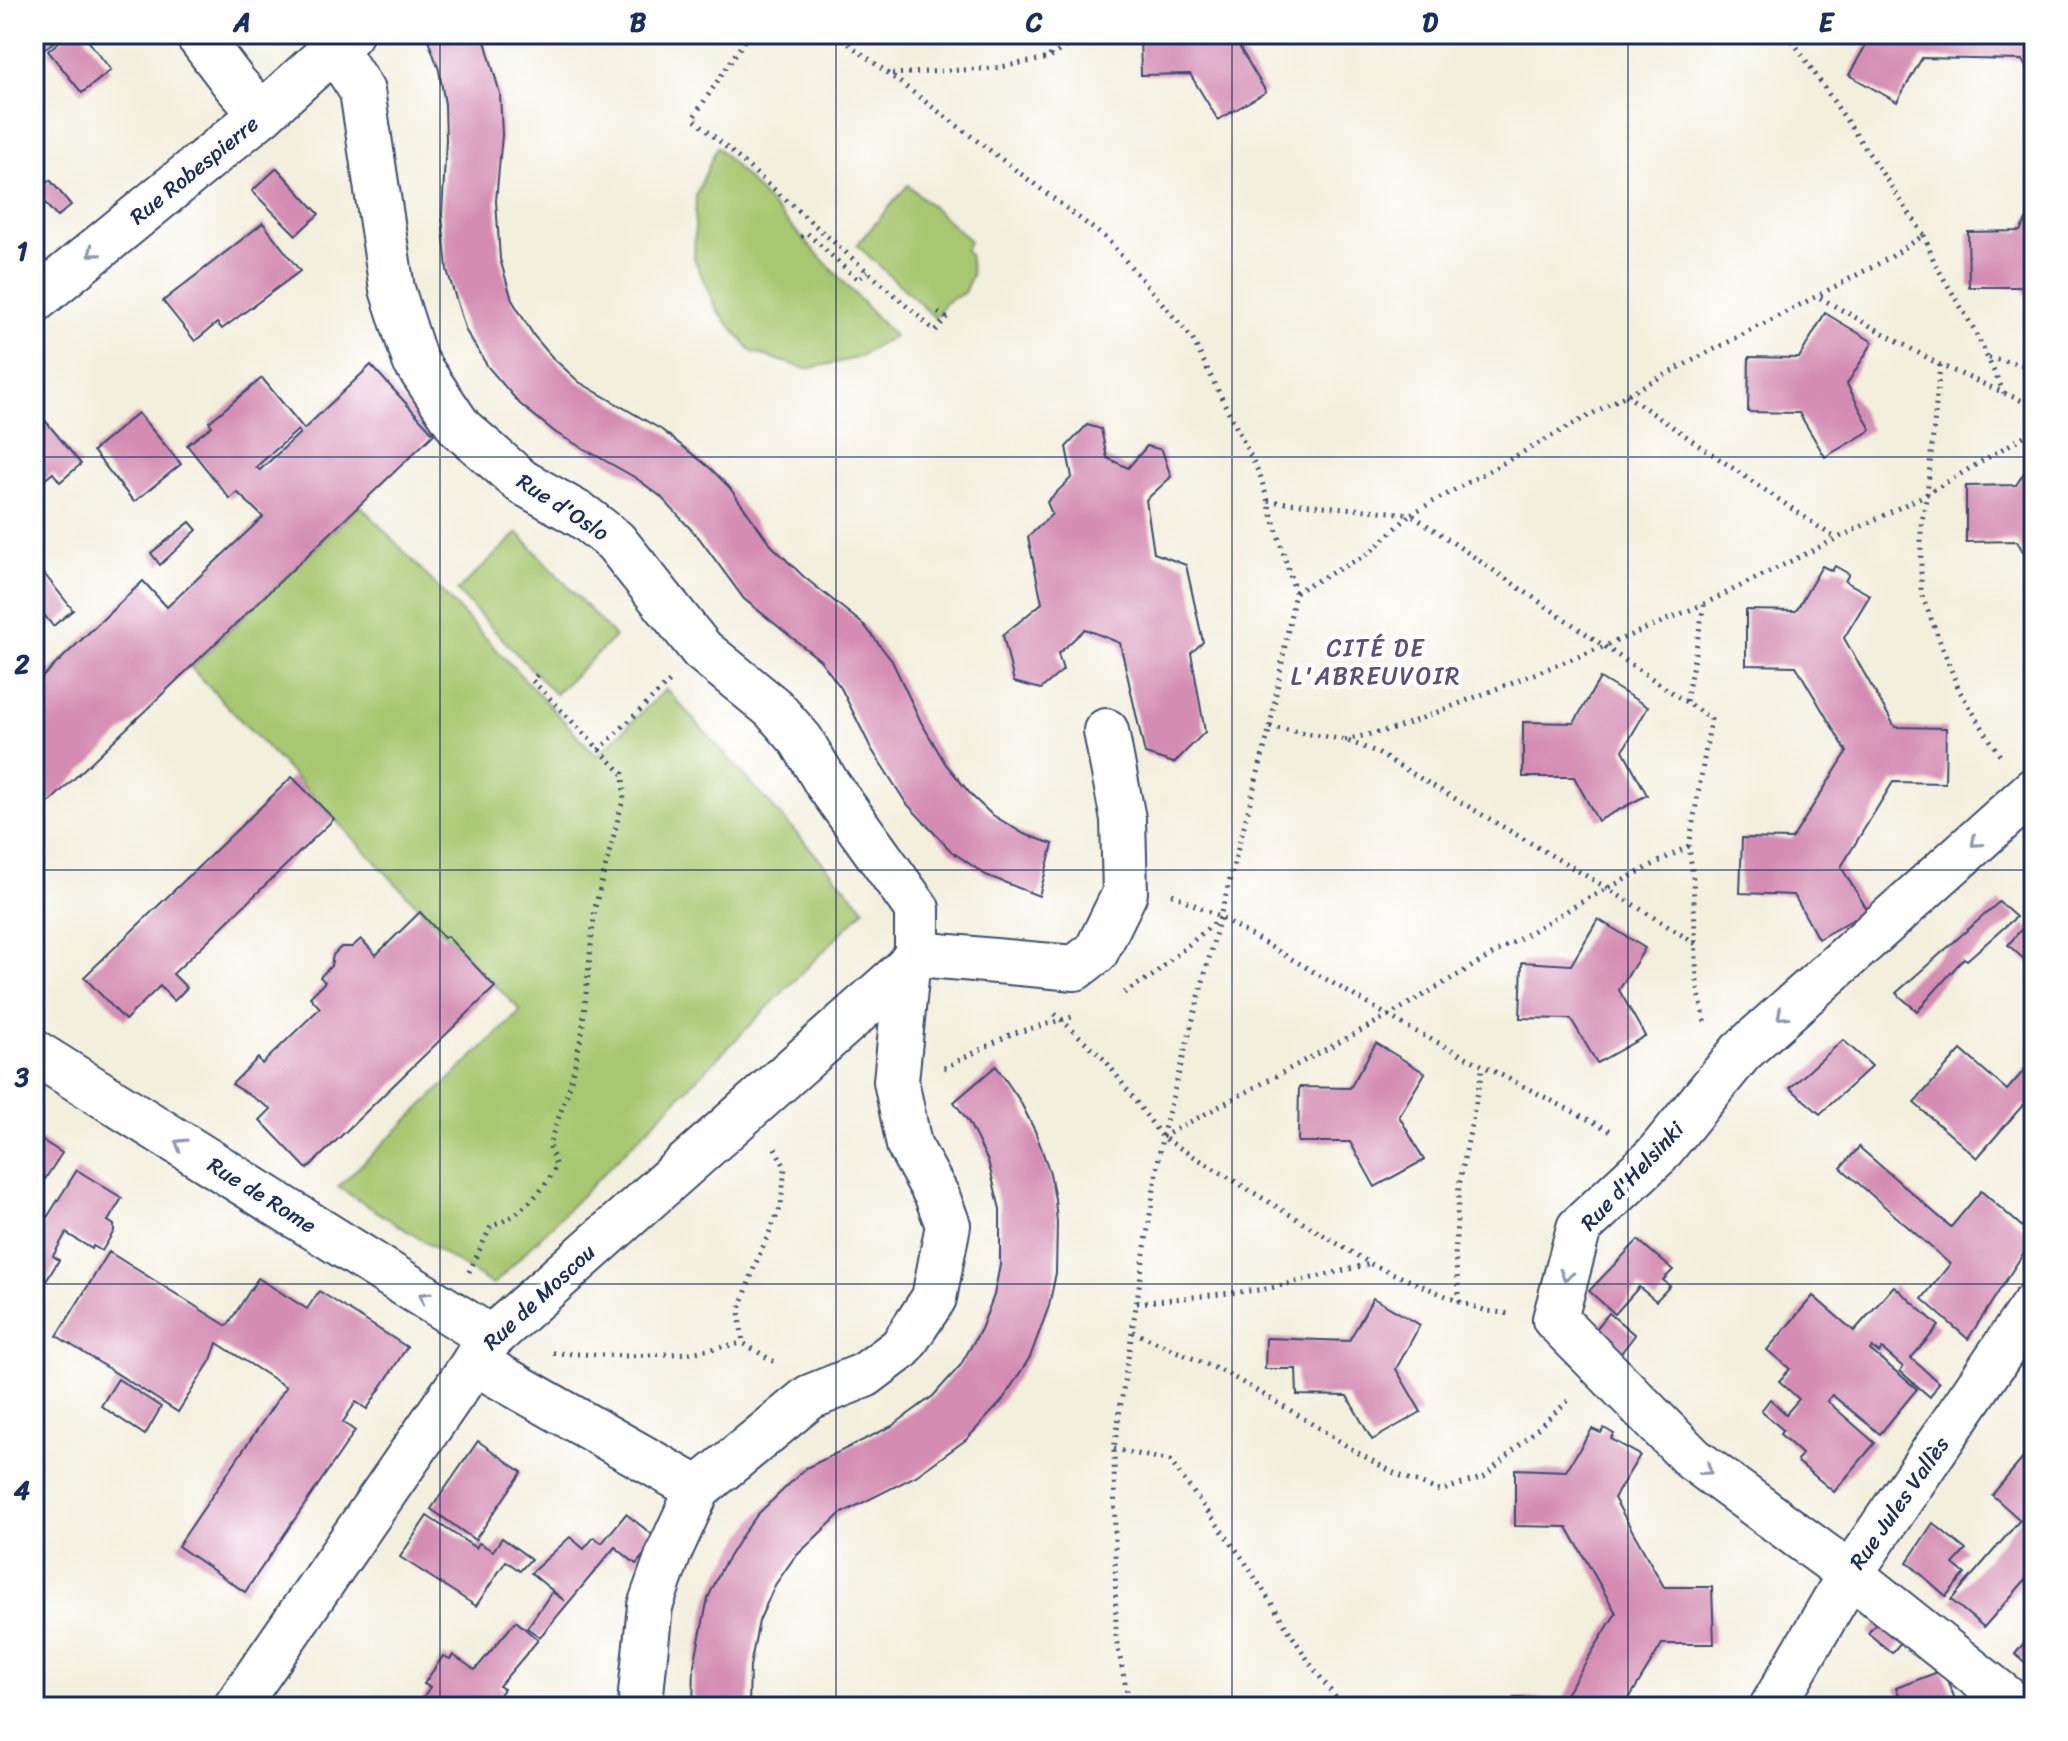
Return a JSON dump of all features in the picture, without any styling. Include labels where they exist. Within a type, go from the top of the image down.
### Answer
[{"type":"street","points":[[197,34],[262,114]]},
{"type":"street","name":"Rue Robespierre","points":[[34,301],[262,114],[342,41]]},
{"type":"street","name":"Rue d'Oslo","points":[[342,41],[362,91],[392,289],[415,361],[460,428],[522,482],[584,517],[615,541],[702,650],[773,708],[801,740],[826,782],[917,909],[896,1081],[909,1145],[937,1196],[948,1225],[934,1298],[901,1348],[865,1375],[810,1397],[698,1489]]},
{"type":"street","points":[[912,961],[1021,963],[1075,968],[1096,952],[1125,893],[1123,819],[1106,731]]},
{"type":"street","name":"Rue d'Helsinki","points":[[1555,1319],[1579,1228],[1657,1155],[1741,1052],[2030,793]]},
{"type":"street","name":"Rue de Moscou","points":[[236,1707],[482,1350],[912,961]]},
{"type":"street","name":"Rue de Rome","points":[[34,1052],[450,1313],[482,1350],[698,1489]]},
{"type":"street","points":[[1555,1319],[1693,1459],[1850,1574],[2015,1706]]},
{"type":"street","name":"Rue Jules Vallès","points":[[1772,1707],[1850,1574],[2027,1332]]},
{"type":"street","points":[[642,1707],[650,1606],[670,1550],[698,1489]]},
{"type":"path","points":[[749,34],[693,118],[935,331],[946,318],[938,313]]},
{"type":"path","points":[[1050,58],[1057,34]]},
{"type":"path","points":[[891,74],[995,68],[1050,58],[1081,34]]},
{"type":"path","points":[[1788,34],[1924,235],[1935,264],[1974,329],[2004,393]]},
{"type":"path","points":[[801,237],[807,233],[858,280],[867,271]]},
{"type":"path","points":[[1295,592],[1368,554],[1411,514],[1626,395],[1891,257],[1924,235]]},
{"type":"path","points":[[1817,296],[1940,365],[2034,406]]},
{"type":"path","points":[[1988,358],[2034,367]]},
{"type":"path","points":[[1940,365],[1921,526],[1921,593],[1959,690],[2030,793]]},
{"type":"path","points":[[1626,395],[1836,539]]},
{"type":"path","points":[[1345,740],[1397,728],[1704,604],[1927,494],[2034,430]]},
{"type":"path","points":[[1268,501],[1411,514],[1711,719],[1689,846],[1697,984],[1718,1080]]},
{"type":"path","points":[[1686,701],[1704,604]]},
{"type":"path","points":[[599,750],[702,650]]},
{"type":"path","points":[[450,1313],[491,1226],[506,1222],[549,1181],[556,1166],[549,1144],[569,1089],[582,1033],[595,907],[624,796],[623,774],[532,679]]},
{"type":"path","points":[[1270,727],[1345,740],[1374,751],[1696,944]]},
{"type":"path","points":[[1162,1137],[1388,1016],[1607,888],[1689,846]]},
{"type":"path","points":[[1125,893],[1154,886],[1220,917],[1388,1016],[1657,1155]]},
{"type":"path","points":[[1021,963],[1053,1012],[1106,1061],[1162,1137],[1371,1264],[1487,1311],[1555,1319]]},
{"type":"path","points":[[1460,1302],[1455,1256],[1459,1186],[1483,1066]]},
{"type":"path","points":[[743,1343],[739,1312],[755,1265],[781,1206],[785,1167],[753,1105]]},
{"type":"path","points":[[1137,1303],[1267,1289],[1371,1264]]},
{"type":"path","points":[[1133,1332],[1226,1373],[1396,1474],[1440,1491],[1484,1477],[1566,1405],[1600,1364]]},
{"type":"path","points":[[482,1350],[628,1356],[690,1353],[743,1343],[803,1375],[810,1397]]},
{"type":"path","points":[[1114,1449],[1170,1461],[1243,1559],[1311,1665],[1343,1707]]},
{"type":"green space","points":[[717,147],[894,336],[857,358],[807,369],[752,352],[716,309],[694,258],[696,195]]},
{"type":"green space","points":[[908,185],[970,241],[965,250],[969,254],[972,275],[964,293],[946,302],[935,318],[857,245]]},
{"type":"green space","points":[[360,505],[597,756],[666,689],[865,909],[493,1285],[338,1187],[521,1011],[191,668]]},
{"type":"green space","points":[[518,533],[615,637],[555,694],[457,591]]},
{"type":"building","points":[[34,34],[65,34],[44,49]]},
{"type":"building","points":[[68,34],[83,34],[111,70],[82,93],[48,51]]},
{"type":"building","points":[[426,34],[483,34],[500,94],[502,135],[496,201],[500,259],[512,300],[534,336],[579,382],[662,430],[710,468],[729,487],[771,545],[804,577],[864,625],[892,661],[945,763],[972,796],[991,814],[1024,834],[1053,844],[1039,896],[986,875],[951,851],[906,803],[872,750],[841,688],[820,660],[744,599],[699,538],[660,496],[636,478],[556,433],[520,404],[488,367],[466,331],[447,270],[442,215],[445,104],[439,70]]},
{"type":"building","points":[[1140,34],[1249,34],[1240,48],[1266,92],[1218,120],[1190,74],[1141,75]]},
{"type":"building","points":[[1872,34],[2034,34],[2034,81],[2022,60],[1922,58],[1897,102],[1849,75]]},
{"type":"building","points":[[277,168],[319,214],[296,235],[252,191]]},
{"type":"building","points":[[50,180],[71,205],[57,217],[35,192]]},
{"type":"building","points":[[2034,207],[2034,311],[2021,287],[1969,287],[1968,232],[2020,231]]},
{"type":"building","points":[[263,223],[300,271],[222,329],[217,323],[195,341],[163,301]]},
{"type":"building","points":[[1825,313],[1873,342],[1847,384],[1871,430],[1825,457],[1799,413],[1748,412],[1749,357],[1799,358]]},
{"type":"building","points":[[371,365],[434,434],[34,817],[34,685],[143,581],[167,607],[263,517],[237,492],[230,499],[187,445],[212,426],[209,422],[262,378],[304,429]],"holes":[[[298,430],[300,433],[260,470],[256,467]]]},
{"type":"building","points":[[34,407],[81,464],[60,482],[53,473],[34,488]]},
{"type":"building","points":[[138,413],[181,464],[134,502],[93,451]]},
{"type":"building","points":[[1087,425],[1101,429],[1107,458],[1128,468],[1147,446],[1162,450],[1171,477],[1146,500],[1154,553],[1186,565],[1203,642],[1191,653],[1205,732],[1174,763],[1145,754],[1120,643],[1085,629],[1058,654],[1063,670],[1041,689],[1014,682],[1003,635],[1042,603],[1028,537],[1052,514],[1047,502],[1072,477],[1066,447]]},
{"type":"building","points":[[2034,458],[2034,571],[2017,541],[1966,542],[1966,486],[2016,485]]},
{"type":"building","points":[[190,522],[197,530],[160,565],[151,553]]},
{"type":"building","points":[[34,561],[73,610],[53,626],[34,602]]},
{"type":"building","points":[[1822,566],[1832,571],[1835,566],[1849,574],[1845,581],[1870,595],[1844,638],[1895,727],[1946,728],[1945,783],[1893,782],[1841,867],[1868,911],[1818,939],[1794,895],[1740,893],[1742,838],[1792,839],[1847,752],[1796,666],[1746,665],[1746,610],[1796,611]]},
{"type":"building","points":[[1600,678],[1648,707],[1623,750],[1647,795],[1598,821],[1574,777],[1523,777],[1523,722],[1574,723]]},
{"type":"building","points":[[292,777],[334,819],[173,974],[187,988],[174,1001],[160,986],[125,1020],[84,977]]},
{"type":"building","points":[[1999,902],[2016,917],[1967,960],[1964,958],[1917,1011],[1896,993]]},
{"type":"building","points":[[420,912],[495,987],[307,1169],[260,1120],[271,1109],[232,1084],[258,1058],[262,1064],[320,1008],[310,997],[325,982],[320,977],[331,966],[333,955],[341,947],[352,947],[361,939],[376,955]]},
{"type":"building","points":[[1598,919],[1645,948],[1619,990],[1645,1036],[1597,1063],[1571,1019],[1520,1018],[1522,962],[1571,965]]},
{"type":"building","points":[[2025,925],[2034,933],[2034,968],[2008,945]]},
{"type":"building","points":[[1843,1040],[1872,1066],[1820,1114],[1790,1088]]},
{"type":"building","points":[[1376,1043],[1425,1073],[1399,1116],[1424,1160],[1375,1187],[1350,1142],[1298,1142],[1299,1087],[1350,1088]]},
{"type":"building","points":[[1961,1050],[2007,1090],[2034,1059],[2034,1114],[2023,1105],[1977,1158],[1914,1103]]},
{"type":"building","points":[[996,1066],[1020,1101],[1035,1131],[1050,1173],[1055,1199],[1056,1273],[1049,1306],[1030,1357],[1002,1401],[967,1439],[916,1476],[840,1514],[794,1558],[775,1585],[759,1621],[750,1666],[749,1707],[693,1707],[694,1665],[708,1598],[722,1568],[758,1514],[806,1468],[892,1426],[933,1396],[960,1366],[981,1329],[994,1295],[1000,1265],[1000,1209],[988,1161],[968,1121],[954,1102]]},
{"type":"building","points":[[34,1135],[62,1153],[34,1196]]},
{"type":"building","points":[[1859,1147],[1951,1227],[1981,1191],[2034,1237],[1968,1339],[1922,1299],[1950,1264],[1841,1168]]},
{"type":"building","points":[[77,1170],[122,1198],[108,1221],[114,1225],[114,1231],[102,1251],[93,1246],[92,1249],[66,1233],[53,1256],[59,1260],[34,1301],[34,1238]]},
{"type":"building","points":[[1638,1240],[1673,1270],[1663,1280],[1670,1286],[1656,1301],[1639,1287],[1615,1314],[1589,1291]]},
{"type":"building","points":[[109,1252],[227,1326],[258,1278],[307,1309],[319,1291],[407,1347],[367,1409],[356,1402],[343,1422],[355,1431],[245,1592],[178,1546],[286,1387],[217,1343],[211,1360],[178,1412],[57,1336]]},
{"type":"building","points":[[1894,1286],[1939,1326],[1911,1358],[1939,1383],[1930,1397],[1900,1371],[1903,1367],[1882,1349],[1879,1353],[1872,1347],[1870,1350],[1917,1389],[1880,1434],[1832,1395],[1827,1401],[1875,1443],[1834,1492],[1797,1461],[1802,1454],[1780,1434],[1783,1430],[1761,1411],[1770,1399],[1786,1414],[1799,1399],[1779,1381],[1790,1369],[1767,1350],[1813,1296],[1854,1331]]},
{"type":"building","points":[[1373,1298],[1420,1325],[1396,1369],[1421,1412],[1372,1440],[1347,1396],[1297,1395],[1296,1369],[1265,1369],[1266,1338],[1349,1341]]},
{"type":"building","points":[[1609,1313],[1635,1335],[1618,1357],[1592,1334]]},
{"type":"building","points":[[118,1379],[161,1407],[145,1435],[101,1406]]},
{"type":"building","points":[[1604,1428],[1614,1434],[1611,1439],[1640,1455],[1614,1498],[1664,1587],[1712,1587],[1714,1644],[1662,1644],[1624,1707],[1514,1707],[1514,1698],[1563,1699],[1616,1613],[1567,1527],[1515,1526],[1515,1469],[1566,1471],[1592,1429],[1601,1433]]},
{"type":"building","points":[[478,1441],[522,1472],[475,1540],[431,1509]]},
{"type":"building","points":[[2034,1445],[2034,1570],[1984,1627],[1951,1600],[2020,1520],[1992,1495]]},
{"type":"building","points":[[626,1514],[658,1539],[636,1564],[615,1547],[540,1637],[527,1628],[552,1592],[565,1601],[531,1573],[570,1537],[584,1549],[594,1537],[602,1543]]},
{"type":"building","points":[[427,1516],[476,1548],[479,1543],[493,1551],[502,1538],[531,1559],[520,1571],[506,1561],[476,1606],[400,1557]]},
{"type":"building","points":[[1933,1523],[1966,1550],[1953,1564],[1965,1574],[1946,1596],[1907,1562]]},
{"type":"building","points":[[516,1621],[538,1640],[499,1686],[504,1689],[491,1707],[417,1707],[430,1687],[424,1684],[443,1656],[450,1659],[453,1655],[475,1670]]},
{"type":"building","points":[[1878,1621],[1902,1641],[1892,1653],[1868,1633]]},
{"type":"building","points":[[2034,1632],[2034,1670],[2015,1654]]},
{"type":"building","points":[[1943,1670],[1957,1704],[1971,1700],[1974,1707],[1904,1707],[1896,1688]]},
{"type":"district","name":"CITÉ DE L'ABREUVOIR","points":[[1376,662]]}]
